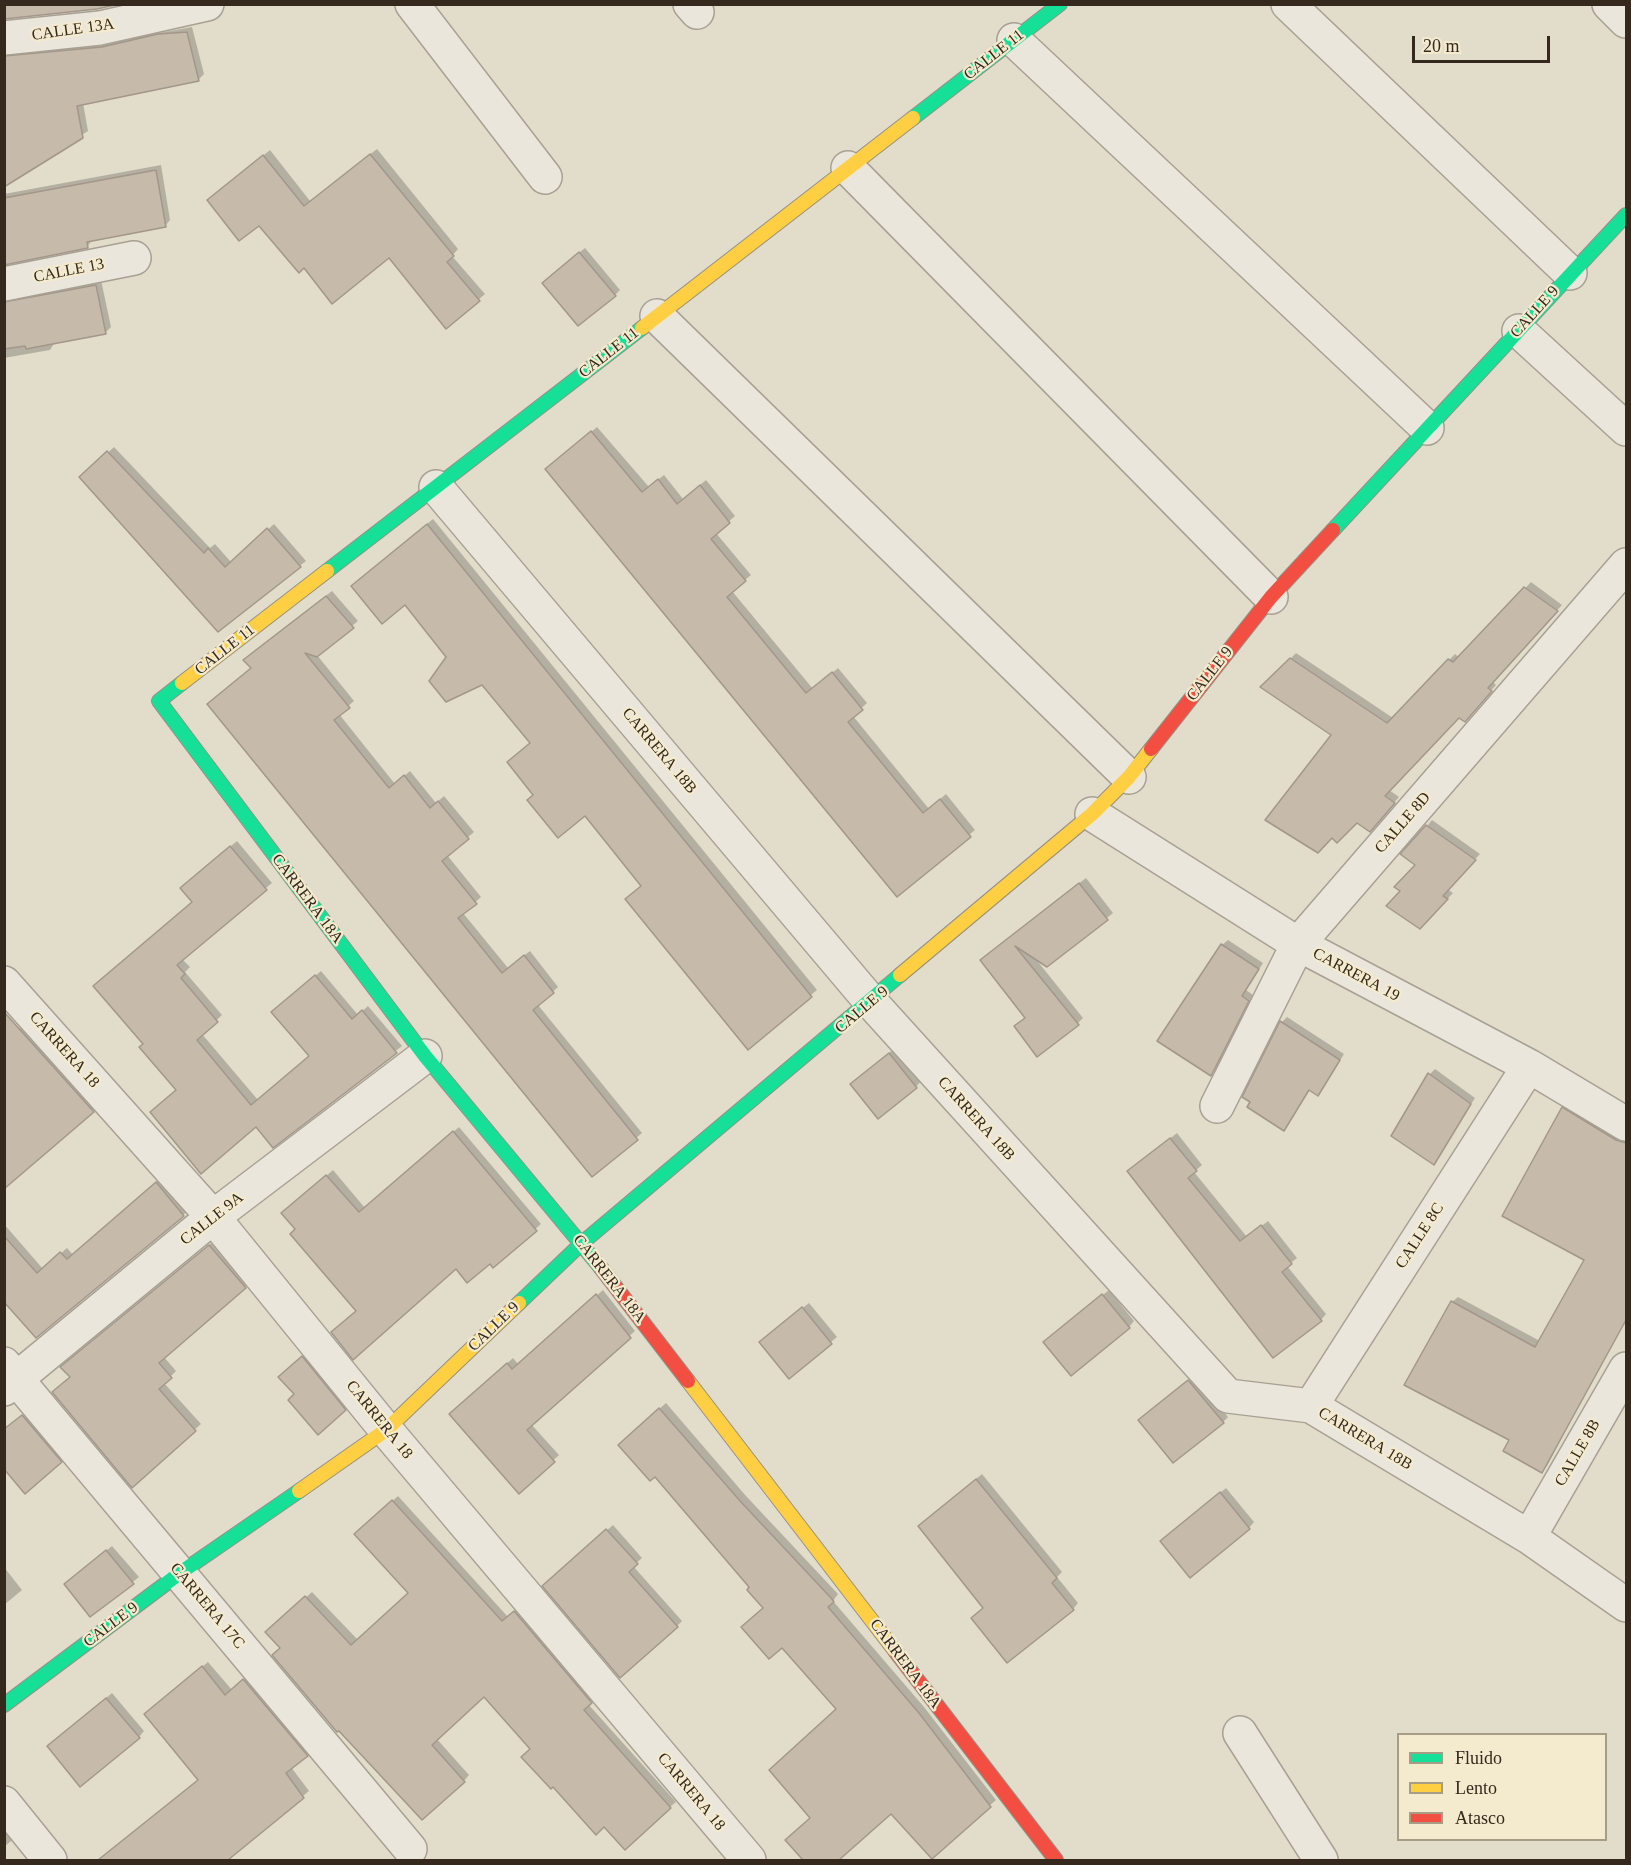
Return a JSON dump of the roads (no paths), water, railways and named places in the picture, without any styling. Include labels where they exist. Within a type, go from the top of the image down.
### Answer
[{"type":"street","name":"CALLE 13A","points":[[4,39],[100,28],[207,4]]},
{"type":"street","points":[[412,4],[545,177]]},
{"type":"street","name":"CALLE 11","points":[[159,701],[1060,4]]},
{"type":"street","points":[[1288,4],[1570,273]]},
{"type":"street","points":[[1609,4],[1626,21]]},
{"type":"street","points":[[1014,40],[1427,428]]},
{"type":"street","points":[[848,168],[1271,597]]},
{"type":"street","name":"CALLE 9","points":[[4,1705],[180,1573],[386,1430],[582,1243],[1092,814],[1129,777],[1271,597],[1626,215]]},
{"type":"street","name":"CALLE 13","points":[[4,284],[134,258]]},
{"type":"street","points":[[657,316],[1129,777]]},
{"type":"street","points":[[1519,331],[1626,429]]},
{"type":"street","name":"CARRERA 18B","points":[[436,487],[871,1002],[1227,1396],[1311,1406],[1529,1537],[1626,1605]]},
{"type":"street","name":"CALLE 8D","points":[[1217,1106],[1298,944],[1626,565]]},
{"type":"street","name":"CARRERA 18A","points":[[159,701],[426,1056],[582,1243],[1056,1860]]},
{"type":"street","name":"CARRERA 19","points":[[1092,814],[1298,944],[1529,1066],[1626,1124]]},
{"type":"street","name":"CARRERA 18","points":[[4,983],[213,1217],[386,1430],[749,1860]]},
{"type":"street","name":"CALLE 9A","points":[[9,1377],[213,1217],[426,1056]]},
{"type":"street","name":"CALLE 8C","points":[[1311,1406],[1529,1066]]},
{"type":"street","name":"CALLE 8B","points":[[1529,1537],[1626,1369]]},
{"type":"street","name":"CARRERA 17C","points":[[9,1377],[180,1573],[410,1849]]},
{"type":"street","points":[[1240,1733],[1321,1860]]},
{"type":"street","points":[[4,1803],[50,1860]]}]
